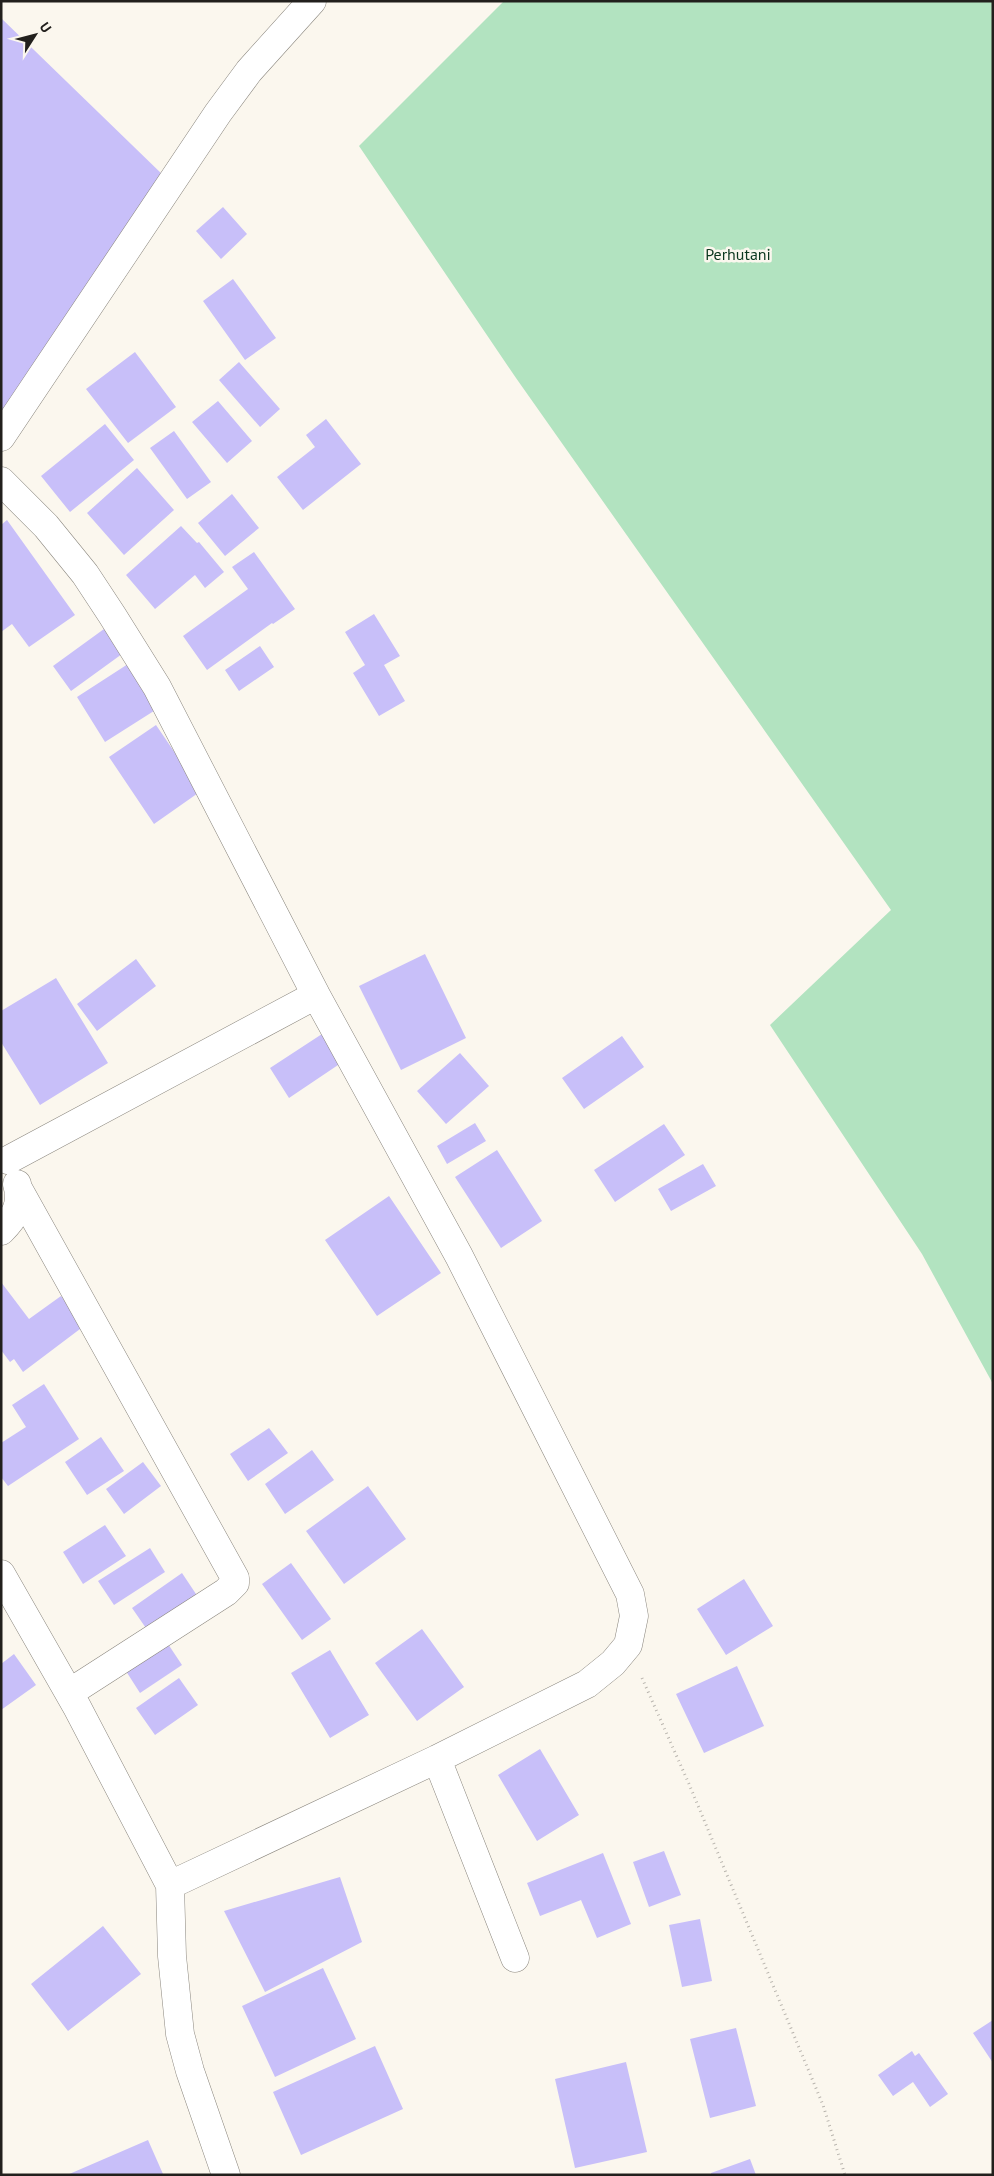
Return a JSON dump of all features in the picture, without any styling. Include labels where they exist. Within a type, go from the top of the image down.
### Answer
[{"type":"street","points":[[1,437],[218,113],[249,71],[312,1]]},
{"type":"street","points":[[1,482],[46,526],[85,574],[156,687],[316,995],[458,1256],[630,1594],[634,1616],[628,1645],[613,1663],[587,1684],[437,1759],[170,1885]]},
{"type":"street","points":[[69,1693],[226,1592],[235,1583],[235,1578],[19,1190],[5,1153],[316,995]]},
{"type":"street","points":[[1,1231],[13,1219],[19,1208],[19,1190]]},
{"type":"street","points":[[1,1574],[69,1693],[170,1885],[172,1956],[180,2034],[190,2071],[226,2175]]},
{"type":"street","points":[[437,1759],[515,1958]]},
{"type":"path","points":[[628,1645],[823,2105],[845,2175]]},
{"type":"green space","name":"Perhutani","points":[[504,1],[993,1],[993,1384],[922,1254],[770,1025],[891,910],[516,378],[359,146]]},
{"type":"building","points":[[1,18],[164,176],[1,417]]},
{"type":"building","points":[[223,207],[247,234],[221,259],[196,231]]},
{"type":"building","points":[[233,279],[276,338],[245,360],[203,301]]},
{"type":"building","points":[[135,352],[176,407],[128,443],[86,389]]},
{"type":"building","points":[[239,362],[280,409],[260,427],[219,380]]},
{"type":"building","points":[[218,401],[252,441],[227,463],[192,422]]},
{"type":"building","points":[[326,419],[361,464],[303,510],[277,477],[315,447],[306,435]]},
{"type":"building","points":[[105,424],[134,460],[70,512],[41,476]]},
{"type":"building","points":[[174,431],[211,482],[187,499],[150,448]]},
{"type":"building","points":[[137,468],[174,510],[124,555],[87,513]]},
{"type":"building","points":[[232,494],[259,528],[225,556],[198,523]]},
{"type":"building","points":[[7,520],[75,615],[29,647],[12,624],[1,632],[1,525]]},
{"type":"building","points":[[181,526],[197,543],[199,542],[224,572],[205,588],[195,575],[155,609],[126,575]]},
{"type":"building","points":[[254,552],[295,609],[272,623],[207,670],[183,636],[248,589],[232,567]]},
{"type":"building","points":[[374,614],[400,656],[384,665],[405,701],[379,716],[353,673],[365,665],[345,632]]},
{"type":"building","points":[[104,629],[122,654],[71,691],[53,666]]},
{"type":"building","points":[[260,646],[274,667],[239,691],[225,670]]},
{"type":"building","points":[[128,664],[157,709],[105,742],[77,697]]},
{"type":"building","points":[[156,725],[201,791],[154,824],[109,757]]},
{"type":"building","points":[[425,954],[466,1038],[401,1070],[359,986]]},
{"type":"building","points":[[136,959],[156,986],[97,1031],[77,1004]]},
{"type":"building","points":[[56,978],[108,1063],[40,1105],[1,1042],[1,1011]]},
{"type":"building","points":[[322,1034],[341,1063],[289,1098],[270,1068]]},
{"type":"building","points":[[622,1036],[644,1067],[584,1109],[562,1078]]},
{"type":"building","points":[[460,1053],[489,1086],[446,1124],[417,1091]]},
{"type":"building","points":[[475,1123],[486,1141],[447,1164],[437,1146]]},
{"type":"building","points":[[664,1124],[685,1155],[615,1202],[594,1170]]},
{"type":"building","points":[[497,1150],[542,1221],[501,1248],[455,1177]]},
{"type":"building","points":[[703,1164],[716,1186],[671,1211],[658,1189]]},
{"type":"building","points":[[389,1196],[441,1273],[377,1316],[325,1240]]},
{"type":"building","points":[[1,1282],[29,1319],[61,1296],[84,1326],[23,1372],[14,1359],[10,1362],[1,1350]]},
{"type":"building","points":[[44,1384],[79,1439],[8,1486],[1,1477],[1,1443],[26,1427],[12,1405]]},
{"type":"building","points":[[269,1428],[288,1453],[248,1481],[230,1454]]},
{"type":"building","points":[[101,1437],[124,1471],[87,1495],[65,1462]]},
{"type":"building","points":[[312,1450],[334,1480],[285,1514],[265,1484]]},
{"type":"building","points":[[143,1462],[161,1486],[124,1514],[106,1489]]},
{"type":"building","points":[[368,1486],[406,1539],[344,1584],[306,1531]]},
{"type":"building","points":[[105,1525],[126,1556],[83,1584],[63,1552]]},
{"type":"building","points":[[150,1548],[165,1572],[114,1605],[98,1581]]},
{"type":"building","points":[[291,1563],[331,1619],[302,1640],[262,1584]]},
{"type":"building","points":[[182,1573],[198,1597],[148,1631],[132,1608]]},
{"type":"building","points":[[744,1579],[773,1626],[726,1655],[697,1609]]},
{"type":"building","points":[[422,1629],[464,1687],[417,1721],[375,1663]]},
{"type":"building","points":[[166,1641],[182,1665],[140,1693],[124,1668]]},
{"type":"building","points":[[330,1650],[369,1715],[330,1738],[291,1673]]},
{"type":"building","points":[[14,1654],[36,1685],[1,1710],[1,1664]]},
{"type":"building","points":[[737,1666],[764,1726],[704,1753],[676,1694]]},
{"type":"building","points":[[179,1678],[198,1705],[155,1735],[136,1708]]},
{"type":"building","points":[[540,1749],[579,1815],[537,1841],[498,1775]]},
{"type":"building","points":[[664,1851],[681,1895],[649,1907],[633,1862]]},
{"type":"building","points":[[603,1853],[631,1924],[597,1938],[581,1900],[540,1916],[527,1883]]},
{"type":"building","points":[[340,1877],[362,1942],[265,1992],[224,1911]]},
{"type":"building","points":[[700,1919],[712,1981],[682,1987],[669,1925]]},
{"type":"building","points":[[103,1926],[141,1974],[68,2031],[31,1984]]},
{"type":"building","points":[[323,1968],[356,2039],[275,2077],[242,2006]]},
{"type":"building","points":[[993,2020],[993,2063],[973,2033]]},
{"type":"building","points":[[736,2028],[756,2106],[710,2118],[690,2039]]},
{"type":"building","points":[[375,2046],[403,2109],[301,2155],[273,2092]]},
{"type":"building","points":[[912,2051],[915,2056],[919,2053],[948,2094],[930,2107],[913,2082],[893,2096],[878,2075]]},
{"type":"building","points":[[626,2062],[647,2152],[575,2168],[555,2079]]},
{"type":"building","points":[[148,2140],[163,2174],[161,2175],[67,2175]]},
{"type":"building","points":[[750,2159],[756,2175],[711,2175],[711,2173]]}]
